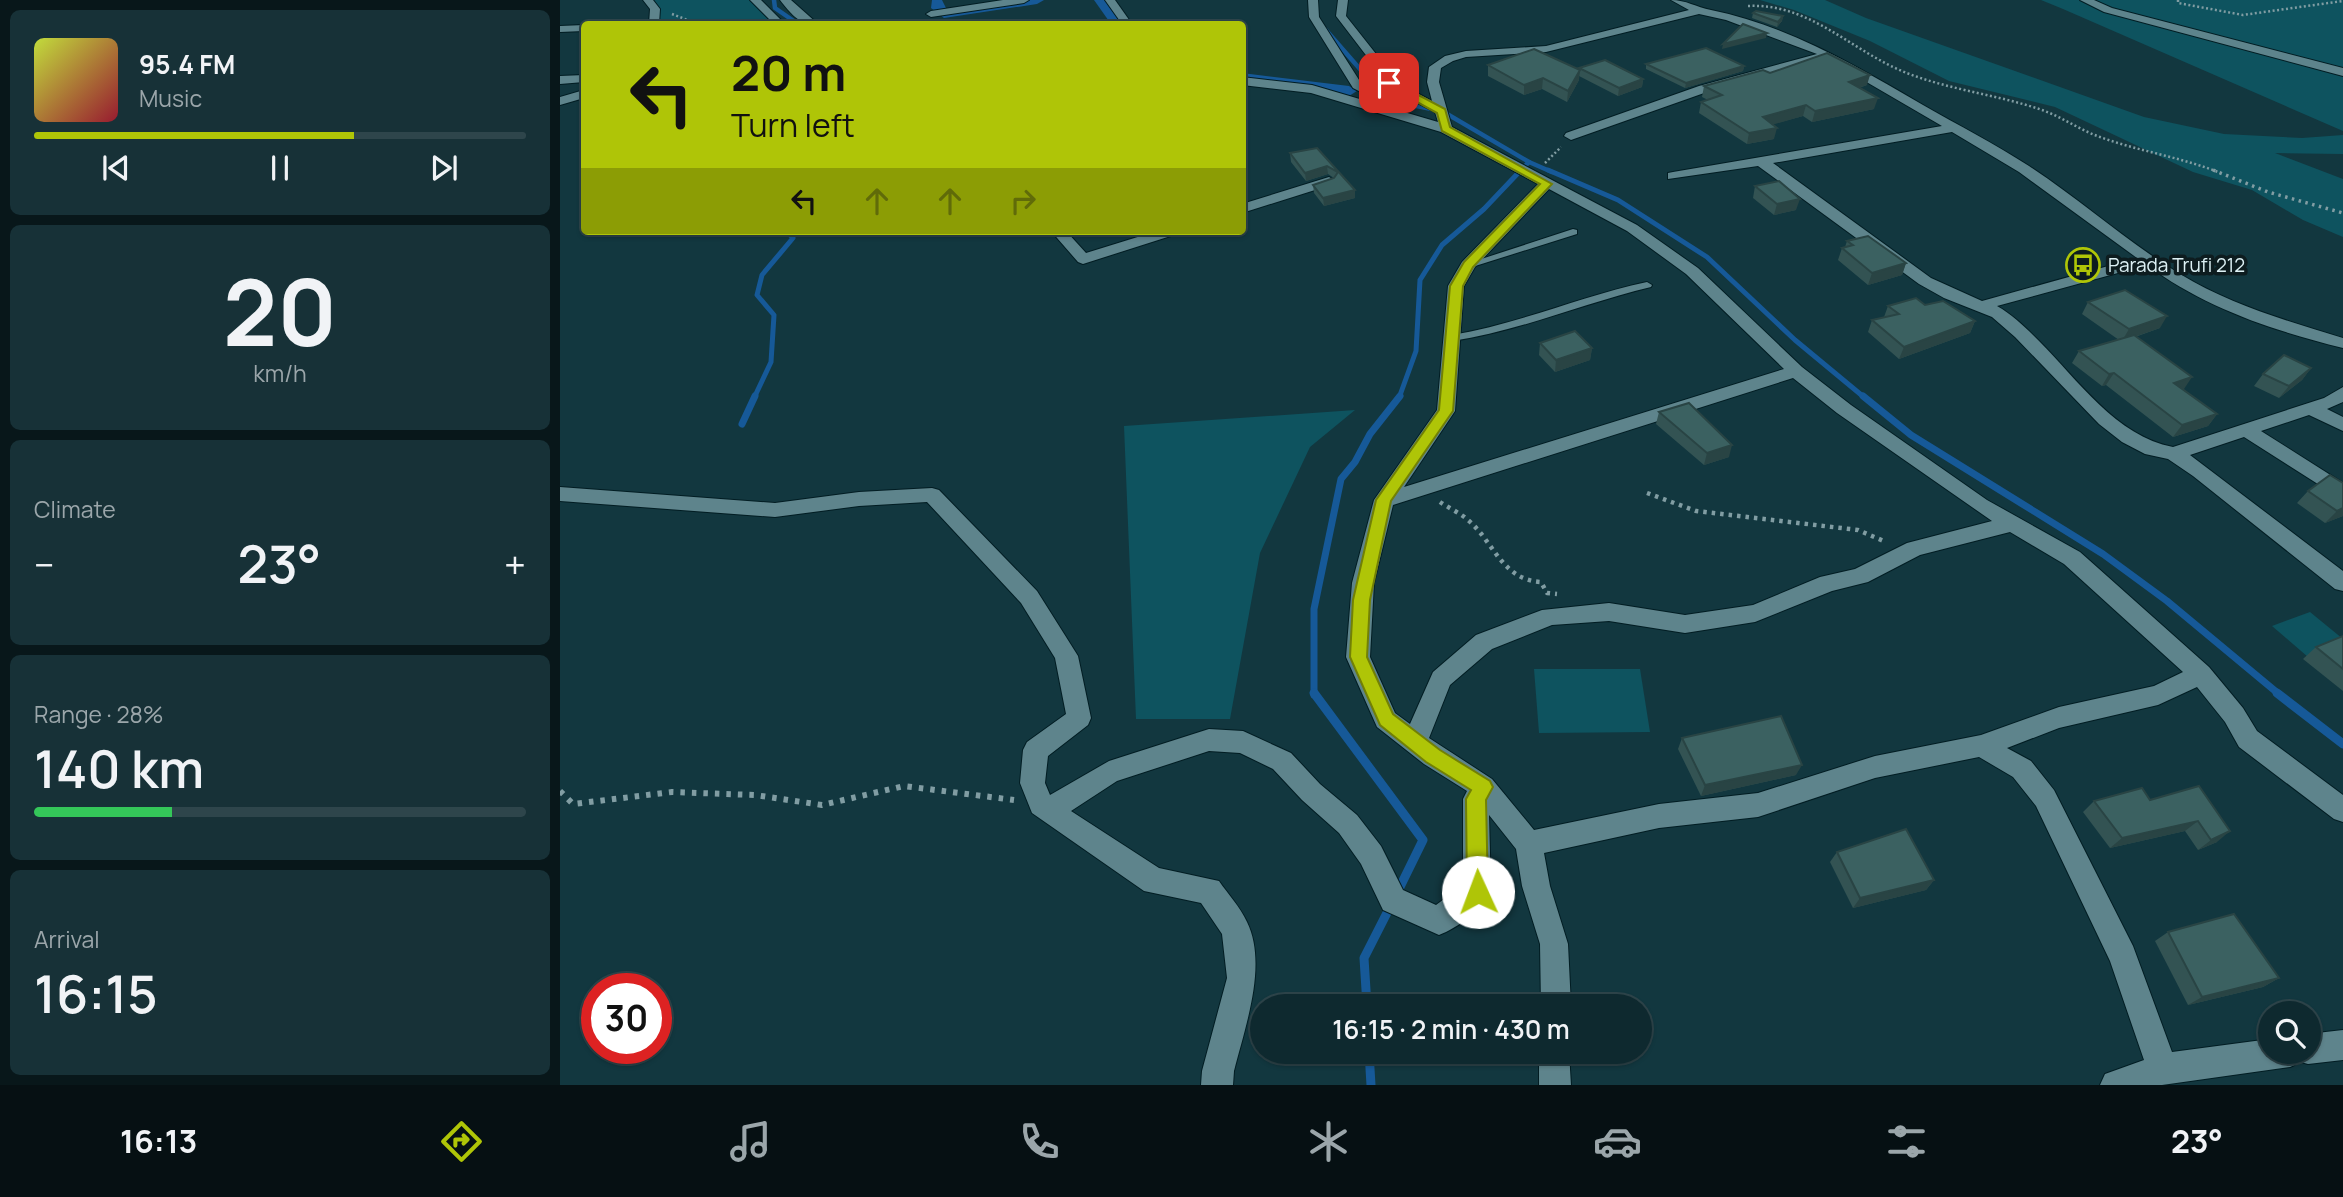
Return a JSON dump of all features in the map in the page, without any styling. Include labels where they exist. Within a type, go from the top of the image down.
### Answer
[{"type":"street","points":[[648,0],[654,9],[654,21]]},
{"type":"street","points":[[755,0],[776,21]]},
{"type":"street","points":[[785,0],[808,21]]},
{"type":"street","points":[[929,0],[932,19],[1024,0]]},
{"type":"street","points":[[1110,0],[1125,21]]},
{"type":"street","points":[[1313,0],[1314,17],[1357,85],[1427,123]]},
{"type":"street","points":[[1343,0],[1341,16],[1389,83],[1441,111]]},
{"type":"street","points":[[1676,0],[1699,12],[1729,17],[1790,38],[1828,55],[2024,169],[2109,228],[2149,260],[2209,297],[2263,320],[2343,344]]},
{"type":"street","points":[[2085,0],[2108,10],[2343,72]]},
{"type":"street","points":[[1446,129],[1433,82],[1435,67],[1449,58],[1500,50],[1546,49],[1699,12]]},
{"type":"street","points":[[560,29],[581,28]]},
{"type":"street","points":[[1571,136],[1703,89],[1828,55]]},
{"type":"street","points":[[560,80],[581,79]]},
{"type":"street","points":[[1246,82],[1312,89],[1446,129],[1622,222],[1692,271],[1796,371],[1931,471],[2012,524],[2071,558],[2201,674],[2234,715],[2248,739],[2343,810]]},
{"type":"street","points":[[560,101],[581,95]]},
{"type":"street","points":[[1673,176],[1955,128]]},
{"type":"street","points":[[1762,161],[1926,281],[1955,297],[2001,314],[2065,377],[2081,397],[2120,432],[2163,454],[2174,454],[2330,402],[2343,393]]},
{"type":"street","points":[[1536,177],[1468,265],[1457,286],[1446,411],[1391,498],[1363,583],[1358,657],[1386,720],[1483,787],[1529,844],[1536,886],[1554,944],[1556,994]]},
{"type":"street","points":[[1246,208],[1329,181]]},
{"type":"street","points":[[1062,235],[1083,259],[1159,235]]},
{"type":"street","points":[[1980,306],[2149,260]]},
{"type":"street","points":[[1391,498],[1796,371]]},
{"type":"street","points":[[2310,408],[2343,425]]},
{"type":"street","points":[[2244,429],[2343,493]]},
{"type":"street","points":[[2174,454],[2200,471],[2343,583]]},
{"type":"street","points":[[560,494],[775,510],[859,499],[932,495],[1029,597],[1066,656],[1079,718],[1036,750],[1030,783],[1043,807],[1154,881],[1209,891],[1236,929],[1242,978],[1217,1085]]},
{"type":"street","points":[[1415,742],[1441,679],[1484,642],[1550,616],[1609,612],[1685,624],[1755,613],[1828,583],[1860,576],[1909,552],[2012,524]]},
{"type":"street","points":[[1529,844],[1659,816],[1758,806],[1816,784],[1875,767],[1981,746],[2059,718],[2158,695],[2201,674]]},
{"type":"street","points":[[1043,807],[1109,772],[1209,740],[1242,742],[1282,761],[1311,792],[1348,824],[1371,855],[1393,900],[1439,921],[1478,892],[1476,799],[1483,787]]},
{"type":"street","points":[[1981,746],[2022,769],[2045,798],[2123,956],[2164,1069]]},
{"type":"street","points":[[2321,1048],[2343,1045]]},
{"type":"street","points":[[2116,1085],[2164,1069],[2258,1056]]},
{"type":"street","points":[[1555,1064],[1555,1085]]},
{"type":"lane","points":[[1468,265],[1573,232]]},
{"type":"lane","points":[[1452,338],[1485,334],[1609,292],[1647,285]]},
{"type":"path","points":[[2178,0],[2178,3],[2194,8],[2243,15],[2343,1]]},
{"type":"path","points":[[1745,6],[1766,5],[1794,12],[1836,32],[1849,43],[1895,68],[2043,110],[2099,137],[2206,167],[2268,192],[2343,213]]},
{"type":"path","points":[[1536,177],[1571,136]]},
{"type":"path","points":[[1647,493],[1696,511],[1858,530],[1909,552]]},
{"type":"path","points":[[1391,498],[1443,503],[1469,520],[1497,557],[1525,581],[1541,582],[1547,593],[1560,595],[1583,613]]},
{"type":"path","points":[[560,790],[573,804],[672,792],[755,795],[822,804],[904,786],[1043,807]]},
{"type":"shaded area","points":[[653,0],[750,0],[771,21],[660,21]]},
{"type":"shaded area","points":[[1760,0],[1825,0],[1866,18],[2144,117],[2224,134],[2302,138],[2343,135],[2343,154],[2275,153],[2343,179],[2343,237],[2303,220],[2252,190],[2193,172],[2055,107],[1949,81],[1870,41],[1794,10]]},
{"type":"shaded area","points":[[2041,0],[2343,0],[2343,131],[2063,9]]},
{"type":"shaded area","points":[[1355,410],[1310,447],[1260,553],[1230,719],[1136,719],[1124,426]]},
{"type":"shaded area","points":[[2310,612],[2343,639],[2308,657],[2272,626]]},
{"type":"shaded area","points":[[1534,669],[1640,669],[1650,732],[1539,733]]},
{"type":"building","points":[[1756,11],[1783,16],[1778,22],[1753,13]]},
{"type":"building","points":[[1743,24],[1767,33],[1723,44]]},
{"type":"building","points":[[1706,48],[1744,66],[1686,83],[1646,64]]},
{"type":"building","points":[[1534,49],[1580,70],[1568,91],[1543,78],[1524,85],[1488,65]]},
{"type":"building","points":[[1827,53],[1870,75],[1849,82],[1878,98],[1815,111],[1806,105],[1763,117],[1777,128],[1749,133],[1701,102],[1722,95],[1704,86],[1763,70],[1770,73]]},
{"type":"building","points":[[1605,60],[1643,79],[1619,88],[1579,68]]},
{"type":"building","points":[[1317,148],[1355,190],[1323,198],[1313,185],[1334,178],[1338,172],[1327,166],[1305,173],[1290,153]]},
{"type":"building","points":[[1779,181],[1800,199],[1777,204],[1755,186]]},
{"type":"building","points":[[1868,236],[1906,263],[1872,273],[1842,248],[1853,245],[1847,241]]},
{"type":"building","points":[[2125,290],[2167,316],[2129,329],[2088,302]]},
{"type":"building","points":[[1916,298],[1925,305],[1943,301],[1975,321],[1904,347],[1872,320],[1899,314],[1888,306]]},
{"type":"building","points":[[1575,331],[1592,348],[1556,360],[1540,343]]},
{"type":"building","points":[[2134,335],[2192,377],[2174,383],[2217,414],[2182,425],[2114,373],[2109,374],[2079,351]]},
{"type":"building","points":[[2284,355],[2311,368],[2289,386],[2263,374]]},
{"type":"building","points":[[1689,403],[1732,445],[1707,453],[1659,412]]},
{"type":"building","points":[[2330,475],[2343,483],[2343,508],[2337,511],[2308,491]]},
{"type":"building","points":[[2343,636],[2343,669],[2316,647]]},
{"type":"building","points":[[1781,716],[1802,765],[1705,785],[1682,738]]},
{"type":"building","points":[[2199,786],[2230,831],[2211,840],[2198,821],[2122,838],[2094,801],[2142,788],[2150,800]]},
{"type":"building","points":[[1906,829],[1934,880],[1860,898],[1837,852]]},
{"type":"building","points":[[2234,914],[2279,978],[2202,997],[2168,932]]},
{"type":"waterway","points":[[774,0],[775,8],[794,21]]},
{"type":"waterway","points":[[937,2],[938,8],[944,14],[1037,0]]},
{"type":"waterway","points":[[1101,0],[1116,21]]},
{"type":"waterway","points":[[1325,29],[1373,84],[1401,103],[1442,111],[1529,162]]},
{"type":"waterway","points":[[1246,78],[1349,91]]},
{"type":"waterway","points":[[1521,170],[1529,162]]},
{"type":"waterway","points":[[1529,162],[1552,172]]},
{"type":"waterway","points":[[1399,397],[1416,351],[1420,280],[1442,245],[1484,209],[1521,170]]},
{"type":"waterway","points":[[1548,170],[1618,200],[1707,257],[1795,340],[1865,398]]},
{"type":"waterway","points":[[754,398],[771,362],[774,315],[757,295],[762,275],[793,238],[790,235]]},
{"type":"waterway","points":[[742,424],[755,396]]},
{"type":"waterway","points":[[1863,396],[1911,435],[2103,554],[2167,601],[2280,695]]},
{"type":"waterway","points":[[1314,693],[1314,609],[1341,479],[1355,462],[1370,434],[1399,397]]},
{"type":"waterway","points":[[1314,693],[1423,840],[1398,891]]},
{"type":"waterway","points":[[2277,693],[2343,744]]},
{"type":"waterway","points":[[1366,994],[1364,958],[1391,905]]},
{"type":"waterway","points":[[1370,1064],[1371,1085]]},
{"type":"place","name":"Parada Trufi 212","points":[[2083,265]]},
{"type":"route","points":[[1389,83],[1441,111],[1446,129],[1547,184],[1468,265],[1457,286],[1446,411],[1384,500],[1363,583],[1358,657],[1386,720],[1433,756],[1483,787],[1476,799],[1478,892]]}]
